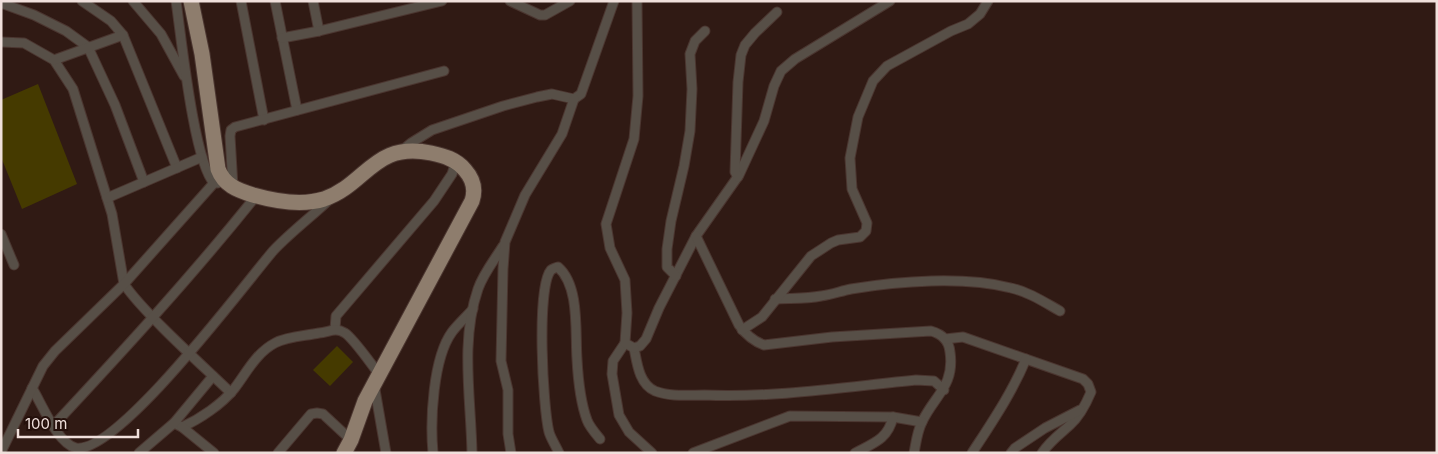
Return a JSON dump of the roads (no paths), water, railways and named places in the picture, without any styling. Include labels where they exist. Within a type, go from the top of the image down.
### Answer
[{"type":"main road","points":[[179,2],[202,54],[218,169],[223,184],[256,196],[304,202],[325,198],[339,192],[378,160],[400,152],[426,152],[449,158],[464,168],[473,183],[472,201],[365,401],[347,447]]},
{"type":"street","points":[[82,1],[111,20],[124,35],[177,168]]},
{"type":"street","points":[[133,1],[161,34],[187,80]]},
{"type":"street","points":[[241,1],[264,120]]},
{"type":"street","points":[[275,1],[297,110]]},
{"type":"street","points":[[313,1],[319,31]]},
{"type":"street","points":[[282,38],[319,31],[442,1]]},
{"type":"street","points":[[510,1],[540,15],[546,15],[570,1]]},
{"type":"street","points":[[472,453],[468,361],[469,329],[478,288],[505,242],[525,196],[562,134],[574,99],[581,94],[614,1]]},
{"type":"street","points":[[638,1],[638,96],[634,139],[606,224],[610,248],[625,280],[627,313],[625,343],[614,361],[612,374],[619,415],[629,432],[652,453]]},
{"type":"street","points":[[625,343],[634,348],[640,346],[646,339],[659,308],[696,236],[738,177],[764,121],[774,86],[781,71],[795,58],[890,1]]},
{"type":"street","points":[[742,330],[762,317],[805,263],[819,250],[838,240],[860,237],[866,231],[867,223],[852,189],[850,158],[858,117],[873,81],[887,66],[951,31],[968,24],[980,14],[988,1]]},
{"type":"street","points":[[179,2],[187,80],[202,157],[208,174],[223,184]]},
{"type":"street","points":[[1,3],[34,15],[66,30],[88,46],[115,105],[144,182]]},
{"type":"street","points":[[738,177],[735,173],[738,82],[741,55],[745,45],[754,33],[777,12]]},
{"type":"street","points":[[676,276],[668,267],[667,249],[671,220],[690,131],[692,89],[690,54],[695,41],[705,31]]},
{"type":"street","points":[[54,60],[88,46],[124,35]]},
{"type":"street","points":[[1,42],[24,43],[54,60],[73,90],[107,198],[112,214],[124,284],[130,293],[188,354],[231,393]]},
{"type":"street","points":[[1,452],[43,366],[55,351],[223,184],[231,130],[235,126],[264,120],[444,71]]},
{"type":"street","points":[[400,152],[410,142],[432,130],[503,106],[552,94],[574,99]]},
{"type":"street","points":[[107,198],[202,157]]},
{"type":"street","points":[[334,329],[336,316],[430,206],[446,183],[456,162]]},
{"type":"street","points":[[32,388],[53,426],[68,445],[85,448],[106,438],[138,411],[239,295],[274,250],[339,192]]},
{"type":"street","points":[[53,426],[208,256],[256,196]]},
{"type":"street","points":[[1,234],[14,265]]},
{"type":"street","points":[[696,236],[742,330],[750,338],[764,345],[832,336],[931,331],[945,339],[950,348],[951,366],[949,378],[944,390],[922,422],[914,453]]},
{"type":"street","points":[[505,242],[502,269],[501,361],[508,390],[508,434],[511,453]]},
{"type":"street","points":[[559,453],[549,432],[542,350],[546,287],[551,270],[558,266],[564,272],[573,295],[582,405],[587,421],[600,439]]},
{"type":"street","points":[[775,299],[821,296],[883,284],[946,281],[1013,288],[1033,296],[1060,311]]},
{"type":"street","points":[[433,453],[432,407],[440,355],[452,332],[474,309]]},
{"type":"street","points":[[178,425],[191,423],[231,393],[257,357],[273,344],[285,339],[319,334],[334,329],[351,338],[377,379],[386,453]]},
{"type":"street","points":[[945,339],[963,337],[1086,381],[1091,392],[1083,409],[1042,453]]},
{"type":"street","points":[[634,348],[638,371],[645,383],[654,390],[670,394],[766,395],[916,380],[934,381],[944,390]]},
{"type":"street","points":[[972,453],[1004,405],[1026,359]]},
{"type":"street","points":[[139,453],[178,425],[212,376]]},
{"type":"street","points":[[1012,453],[1015,448],[1045,428],[1083,409]]},
{"type":"street","points":[[278,453],[311,414],[314,413],[323,414],[347,447]]},
{"type":"street","points":[[693,453],[790,416],[893,417],[922,422]]},
{"type":"street","points":[[855,453],[880,440],[890,428],[893,417]]},
{"type":"street","points":[[178,425],[214,453]]}]
